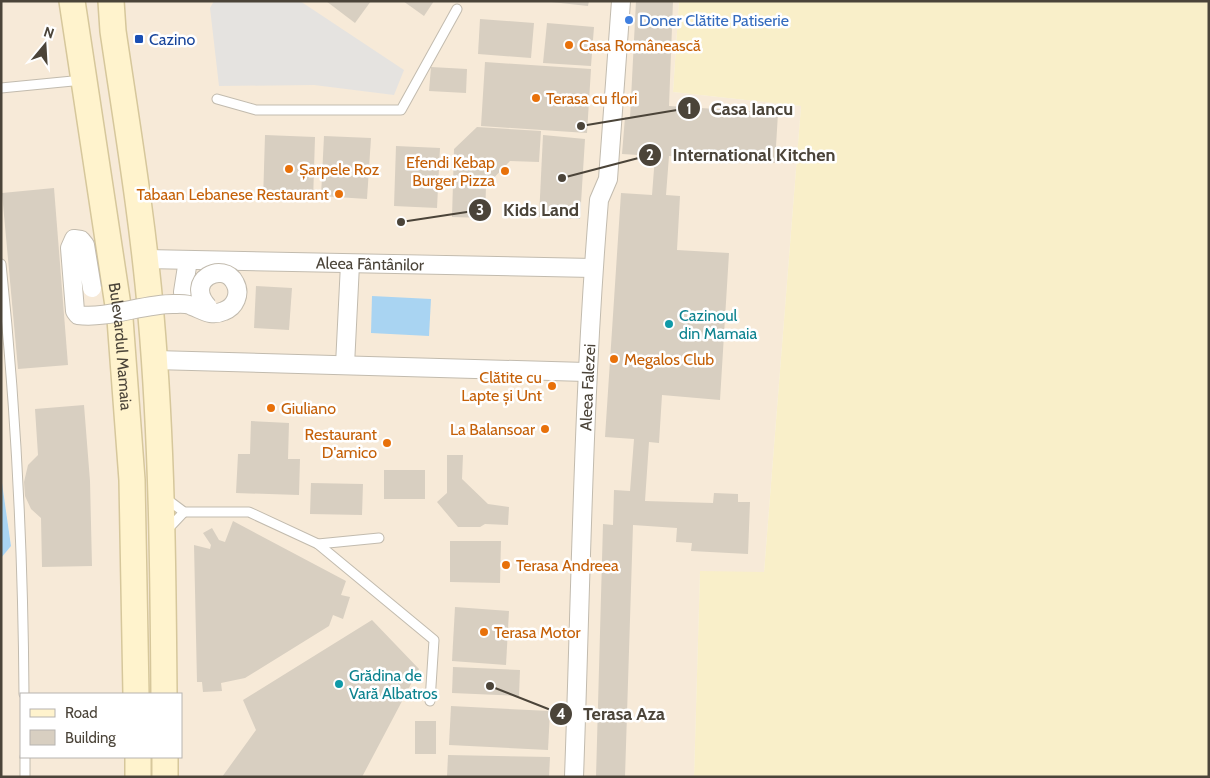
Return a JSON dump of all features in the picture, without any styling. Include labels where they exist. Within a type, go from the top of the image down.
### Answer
[{"type":"main road","name":"Bulevardul Mamaia","points":[[72,1],[85,80],[104,287],[123,349],[132,480],[136,693]]},
{"type":"main road","name":"Bulevardul Mamaia","points":[[111,1],[113,31],[146,259],[155,360],[162,495],[164,693]]},
{"type":"main road","points":[[138,758],[138,777]]},
{"type":"main road","points":[[165,758],[165,777]]},
{"type":"street","name":"Aleea Falezei","points":[[574,777],[586,466],[586,372],[599,200],[608,179],[621,1]]},
{"type":"street","points":[[104,287],[85,245],[81,240],[74,239],[70,248],[75,312],[78,315],[171,304],[192,305],[201,311],[212,314],[224,312],[235,304],[238,293],[235,283],[228,275],[217,273],[208,276],[202,281],[199,292],[201,300],[208,309],[203,308],[183,292],[188,260]]},
{"type":"street","name":"Aleea Fântânilor","points":[[146,259],[593,268]]},
{"type":"street","points":[[345,365],[350,264]]},
{"type":"street","points":[[155,360],[586,372]]},
{"type":"lane","points":[[216,99],[256,110],[401,110],[457,9]]},
{"type":"lane","points":[[1,88],[85,80]]},
{"type":"lane","points":[[1,264],[8,323],[23,564],[24,693]]},
{"type":"lane","points":[[162,495],[184,512],[249,512],[318,544],[434,640],[430,701]]},
{"type":"lane","points":[[163,534],[184,512]]},
{"type":"lane","points":[[318,544],[378,538]]},
{"type":"lane","points":[[25,758],[25,777]]},
{"type":"shaded area","points":[[1,1],[679,1],[673,92],[801,106],[764,572],[700,572],[694,777],[1,777],[1,558],[11,545],[1,476]]},
{"type":"shaded area","points":[[214,1],[300,1],[404,70],[394,95],[314,85],[219,86],[210,8]]},
{"type":"sand","points":[[679,1],[1209,1],[1209,777],[694,777],[700,571],[764,572],[801,106],[673,92]]},
{"type":"water","points":[[372,296],[431,299],[429,336],[371,333]]},
{"type":"water","points":[[1,476],[11,546],[1,558]]},
{"type":"building","points":[[326,1],[371,1],[355,23]]},
{"type":"building","points":[[403,1],[434,1],[424,16]]},
{"type":"building","points":[[542,1],[589,1],[588,6]]},
{"type":"building","name":"Cazinoul din Mamaia","points":[[636,1],[673,1],[669,106],[778,113],[775,163],[669,156],[666,195],[680,196],[677,250],[729,253],[720,400],[662,395],[659,443],[649,442],[645,501],[713,503],[714,493],[738,494],[738,502],[750,502],[748,554],[691,551],[692,543],[676,542],[677,528],[633,525],[625,777],[596,777],[603,524],[613,525],[614,490],[630,491],[634,439],[605,437],[621,193],[652,195],[655,156],[622,154],[625,117],[630,118]]},
{"type":"building","points":[[480,19],[534,23],[531,58],[478,54]]},
{"type":"building","name":"Casa Românească","points":[[547,23],[594,27],[591,66],[543,63]]},
{"type":"building","name":"Terasa cu flori","points":[[485,62],[591,69],[587,133],[481,126]]},
{"type":"building","points":[[431,67],[467,69],[466,93],[429,91]]},
{"type":"building","points":[[477,127],[541,131],[539,162],[510,161],[486,186],[485,218],[452,217],[454,149]]},
{"type":"building","name":"Șarpele Roz","points":[[265,135],[315,137],[313,202],[263,201]]},
{"type":"building","points":[[543,135],[585,139],[580,219],[539,217]]},
{"type":"building","points":[[324,136],[371,138],[367,199],[321,196]]},
{"type":"building","points":[[396,146],[440,148],[437,208],[394,206]]},
{"type":"building","points":[[54,188],[68,365],[18,369],[2,193]]},
{"type":"building","points":[[256,286],[292,288],[289,330],[254,328]]},
{"type":"building","points":[[84,405],[90,481],[92,566],[42,567],[41,518],[31,509],[25,496],[24,482],[28,465],[38,455],[35,409]]},
{"type":"building","points":[[251,421],[289,423],[288,459],[300,459],[299,495],[236,493],[238,454],[250,454]]},
{"type":"building","points":[[447,455],[463,455],[462,479],[488,504],[509,507],[508,525],[485,524],[480,527],[458,527],[437,502],[447,493]]},
{"type":"building","points":[[384,470],[425,470],[425,499],[384,499]]},
{"type":"building","points":[[311,483],[363,484],[362,515],[310,514]]},
{"type":"building","points":[[233,521],[346,581],[341,595],[350,597],[343,619],[333,615],[329,626],[245,678],[221,683],[222,691],[203,692],[202,682],[197,682],[194,545],[210,549],[211,545],[203,533],[212,528],[219,540],[225,542]]},
{"type":"building","points":[[450,541],[501,541],[500,583],[450,582]]},
{"type":"building","points":[[455,607],[509,611],[506,665],[452,661]]},
{"type":"building","name":"Grădina de Vară Albatros","points":[[372,620],[419,669],[362,777],[222,777],[256,730],[243,700]]},
{"type":"building","points":[[453,667],[520,670],[519,696],[452,693]]},
{"type":"building","points":[[451,706],[550,711],[548,750],[449,745]]},
{"type":"building","points":[[415,721],[436,721],[436,754],[415,754]]},
{"type":"building","points":[[448,755],[550,757],[549,777],[447,777]]},
{"type":"place","name":"Doner Clătite Patiserie","points":[[629,20]]},
{"type":"place","name":"Cazino","points":[[139,39]]},
{"type":"place","name":"Casa Românească","points":[[569,45]]},
{"type":"place","name":"Terasa cu flori","points":[[536,98]]},
{"type":"place","name":"Casa Iancu","points":[[581,126]]},
{"type":"place","name":"Șarpele Roz","points":[[289,169]]},
{"type":"place","name":"Efendi Kebap Burger Pizza","points":[[505,171]]},
{"type":"place","name":"International Kitchen","points":[[562,178]]},
{"type":"place","name":"Tabaan Lebanese Restaurant","points":[[339,194]]},
{"type":"place","name":"Kids Land","points":[[401,222]]},
{"type":"place","name":"Cazinoul din Mamaia","points":[[669,324]]},
{"type":"place","name":"Megalos Club","points":[[614,359]]},
{"type":"place","name":"Clătite cu Lapte și Unt","points":[[552,386]]},
{"type":"place","name":"Giuliano","points":[[271,408]]},
{"type":"place","name":"La Balansoar","points":[[545,429]]},
{"type":"place","name":"Restaurant D'amico","points":[[387,443]]},
{"type":"place","name":"Terasa Andreea","points":[[506,565]]},
{"type":"place","name":"Terasa Motor","points":[[484,632]]},
{"type":"place","name":"Grădina de Vară Albatros","points":[[339,684]]},
{"type":"place","name":"Terasa Aza","points":[[490,686]]}]
